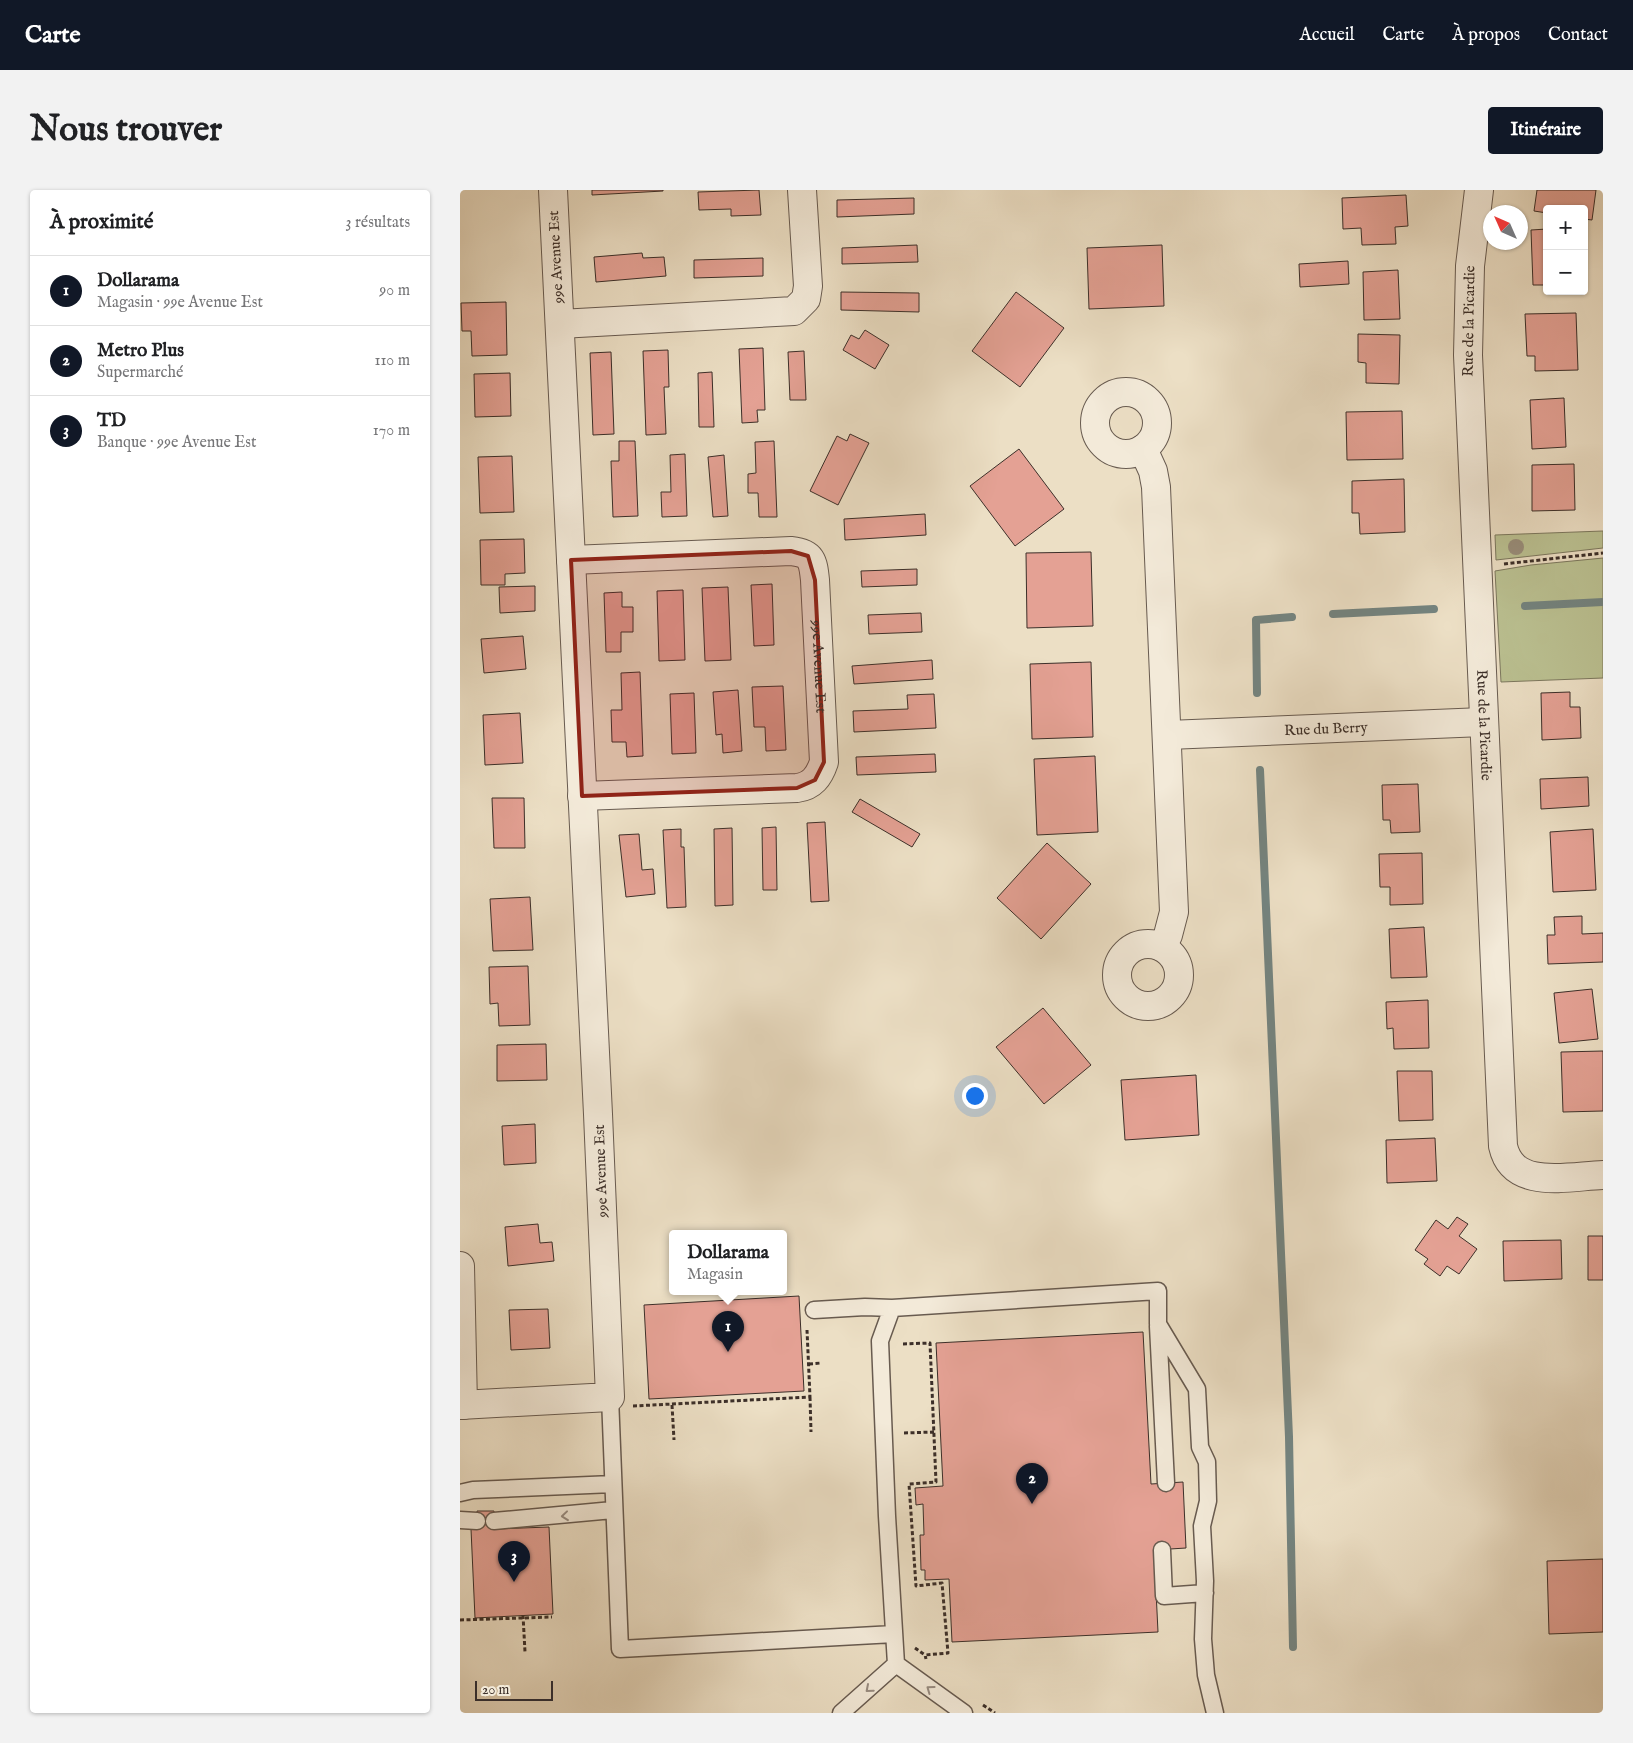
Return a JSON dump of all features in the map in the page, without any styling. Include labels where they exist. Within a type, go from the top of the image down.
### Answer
[{"type":"street","name":"99e Avenue Est","points":[[553,190],[582,796],[619,1402]]},
{"type":"street","name":"99e Avenue Est","points":[[560,324],[794,311],[806,299],[808,286],[802,190]]},
{"type":"street","name":"Rue de la Picardie","points":[[1478,190],[1470,266],[1468,355],[1483,722],[1505,1153],[1513,1166],[1530,1177],[1603,1175]]},
{"type":"street","points":[[1143,448],[1153,471],[1156,487],[1168,735],[1174,912],[1170,929],[1162,947]]},
{"type":"street","name":"99e Avenue Est","points":[[571,560],[803,552],[812,562],[815,580],[824,762],[815,780],[804,787],[797,788],[582,796]]},
{"type":"street","name":"Rue du Berry","points":[[1168,735],[1483,722]]},
{"type":"street","points":[[460,1266],[462,1405],[619,1402]]},
{"type":"lane","points":[[814,1310],[865,1306],[892,1308],[1158,1291],[1166,1483]]},
{"type":"lane","points":[[892,1308],[880,1341],[896,1664]]},
{"type":"lane","points":[[1158,1324],[1197,1389],[1200,1447],[1207,1462],[1208,1501],[1202,1526],[1205,1593],[1203,1639],[1206,1675],[1216,1713]]},
{"type":"lane","points":[[619,1402],[612,1484],[620,1649],[894,1634]]},
{"type":"lane","points":[[467,1492],[612,1484]]},
{"type":"lane","points":[[494,1521],[613,1510]]},
{"type":"lane","points":[[460,1520],[477,1521]]},
{"type":"lane","points":[[1162,1550],[1164,1596],[1205,1593]]},
{"type":"lane","points":[[841,1713],[896,1664]]},
{"type":"lane","points":[[896,1664],[964,1713]]},
{"type":"path","points":[[1496,565],[1603,553]]},
{"type":"path","points":[[807,1329],[811,1432]]},
{"type":"path","points":[[903,1343],[930,1343],[936,1482],[910,1484],[914,1553],[916,1586],[942,1583],[948,1653],[925,1655],[926,1667]]},
{"type":"path","points":[[809,1364],[821,1363]]},
{"type":"path","points":[[769,1392],[770,1398]]},
{"type":"path","points":[[619,1402],[672,1405],[810,1397]]},
{"type":"path","points":[[672,1405],[674,1440]]},
{"type":"path","points":[[884,1428],[908,1434],[934,1432]]},
{"type":"path","points":[[914,1553],[920,1552]]},
{"type":"path","points":[[460,1620],[524,1616],[552,1617]]},
{"type":"path","points":[[524,1616],[524,1652]]},
{"type":"path","points":[[981,1704],[995,1713]]},
{"type":"highlighted area","points":[[791,551],[808,556],[815,580],[824,762],[815,780],[797,788],[582,796],[571,560]]},
{"type":"green space","points":[[1603,531],[1603,548],[1496,560],[1495,535]]},
{"type":"green space","points":[[1603,558],[1603,678],[1501,682],[1495,571],[1531,565]]},
{"type":"building","points":[[592,190],[663,190],[663,191],[592,195]]},
{"type":"building","points":[[759,190],[761,215],[731,216],[731,209],[699,210],[698,192]]},
{"type":"building","points":[[1537,190],[1596,190],[1592,220],[1588,220],[1588,205],[1543,205],[1543,212],[1534,211]]},
{"type":"building","points":[[1406,195],[1408,226],[1395,227],[1396,244],[1362,245],[1361,228],[1343,229],[1342,198]]},
{"type":"building","points":[[914,198],[914,214],[837,217],[837,200]]},
{"type":"building","points":[[1543,229],[1543,285],[1533,285],[1531,230]]},
{"type":"building","points":[[917,245],[918,262],[842,264],[842,248]]},
{"type":"building","points":[[1162,245],[1164,306],[1089,309],[1087,248]]},
{"type":"building","points":[[642,253],[643,258],[664,257],[666,276],[596,282],[594,257]]},
{"type":"building","points":[[763,258],[763,276],[694,278],[694,260]]},
{"type":"building","points":[[1348,261],[1349,284],[1300,287],[1299,264]]},
{"type":"building","points":[[1398,270],[1400,319],[1364,320],[1363,272]]},
{"type":"building","points":[[841,292],[919,293],[919,312],[841,310]]},
{"type":"building","points":[[1016,292],[1064,328],[1020,387],[972,351]]},
{"type":"building","points":[[506,302],[507,355],[472,356],[471,331],[462,331],[461,303]]},
{"type":"building","points":[[1576,313],[1578,370],[1535,371],[1535,356],[1527,356],[1525,314]]},
{"type":"building","points":[[865,330],[889,345],[875,369],[843,350],[851,335],[859,339]]},
{"type":"building","points":[[1358,334],[1400,335],[1399,384],[1366,383],[1366,363],[1358,362]]},
{"type":"building","points":[[763,348],[765,410],[757,410],[758,422],[742,423],[739,349]]},
{"type":"building","points":[[668,350],[669,387],[664,387],[666,434],[646,435],[643,351]]},
{"type":"building","points":[[804,351],[806,400],[790,400],[788,352]]},
{"type":"building","points":[[611,352],[614,434],[593,435],[590,353]]},
{"type":"building","points":[[712,372],[714,427],[699,427],[698,373]]},
{"type":"building","points":[[510,373],[511,416],[475,417],[474,374]]},
{"type":"building","points":[[1564,398],[1566,447],[1532,449],[1530,400]]},
{"type":"building","points":[[1402,411],[1403,459],[1347,460],[1346,412]]},
{"type":"building","points":[[850,434],[869,443],[838,505],[810,491],[837,436],[847,441]]},
{"type":"building","points":[[619,441],[635,441],[638,516],[613,517],[611,461],[619,461]]},
{"type":"building","points":[[774,441],[777,517],[759,517],[758,493],[748,493],[748,474],[756,473],[755,442]]},
{"type":"building","points":[[1019,449],[1064,509],[1015,546],[970,486]]},
{"type":"building","points":[[685,454],[687,516],[662,517],[661,492],[671,492],[670,455]]},
{"type":"building","points":[[724,455],[728,516],[713,517],[708,457]]},
{"type":"building","points":[[512,456],[514,512],[480,513],[478,457]]},
{"type":"building","points":[[1574,464],[1575,510],[1532,511],[1532,465]]},
{"type":"building","points":[[1404,479],[1405,532],[1360,534],[1359,513],[1352,513],[1352,481]]},
{"type":"building","points":[[925,514],[926,535],[845,540],[844,519]]},
{"type":"building","points":[[524,539],[525,573],[505,574],[505,585],[481,585],[480,540]]},
{"type":"building","points":[[1091,552],[1093,626],[1027,628],[1026,553]]},
{"type":"building","points":[[917,569],[917,585],[862,587],[861,571]]},
{"type":"building","points":[[772,584],[774,645],[754,646],[751,585]]},
{"type":"building","points":[[535,586],[535,611],[500,613],[499,587]]},
{"type":"building","points":[[728,587],[731,660],[705,661],[702,588]]},
{"type":"building","points":[[683,590],[685,660],[659,661],[657,591]]},
{"type":"building","points":[[622,592],[622,607],[633,607],[633,632],[621,632],[621,652],[606,652],[604,593]]},
{"type":"building","points":[[921,613],[922,632],[869,634],[868,615]]},
{"type":"building","points":[[523,636],[526,669],[484,673],[481,639]]},
{"type":"building","points":[[932,660],[933,679],[854,684],[852,666]]},
{"type":"building","points":[[1091,662],[1093,737],[1032,739],[1030,664]]},
{"type":"building","points":[[640,672],[643,756],[627,757],[626,742],[612,742],[611,710],[622,710],[621,673]]},
{"type":"building","points":[[783,686],[786,750],[766,751],[765,727],[754,727],[752,687]]},
{"type":"building","points":[[738,690],[742,751],[723,753],[722,734],[716,735],[713,692]]},
{"type":"building","points":[[1570,692],[1570,707],[1580,707],[1581,738],[1542,740],[1541,693]]},
{"type":"building","points":[[694,693],[696,753],[672,754],[670,694]]},
{"type":"building","points":[[934,694],[936,728],[854,732],[853,711],[908,709],[907,695]]},
{"type":"building","points":[[520,713],[523,763],[485,765],[483,715]]},
{"type":"building","points":[[935,754],[936,772],[857,775],[856,757]]},
{"type":"building","points":[[1095,756],[1098,832],[1037,835],[1034,759]]},
{"type":"building","points":[[1588,777],[1589,806],[1541,809],[1540,779]]},
{"type":"building","points":[[1418,784],[1420,832],[1391,833],[1390,820],[1383,820],[1382,785]]},
{"type":"building","points":[[492,798],[524,798],[525,848],[494,848]]},
{"type":"building","points":[[860,799],[920,834],[912,847],[852,812]]},
{"type":"building","points":[[825,822],[829,901],[811,902],[807,823]]},
{"type":"building","points":[[776,827],[777,890],[763,890],[762,828]]},
{"type":"building","points":[[732,828],[733,905],[715,906],[714,829]]},
{"type":"building","points":[[681,829],[681,847],[684,847],[686,907],[667,908],[663,830]]},
{"type":"building","points":[[1593,829],[1596,890],[1553,892],[1550,832]]},
{"type":"building","points":[[639,834],[642,870],[653,869],[655,894],[626,897],[619,835]]},
{"type":"building","points":[[1047,843],[1091,884],[1041,939],[997,898]]},
{"type":"building","points":[[1422,853],[1423,904],[1390,905],[1390,887],[1380,887],[1379,854]]},
{"type":"building","points":[[530,897],[533,950],[493,951],[490,899]]},
{"type":"building","points":[[1582,916],[1582,934],[1603,933],[1603,962],[1548,964],[1547,935],[1555,935],[1554,917]]},
{"type":"building","points":[[1424,927],[1427,977],[1391,978],[1389,929]]},
{"type":"building","points":[[528,966],[530,1025],[499,1026],[498,1003],[490,1004],[489,967]]},
{"type":"building","points":[[1592,989],[1598,1039],[1559,1043],[1554,993]]},
{"type":"building","points":[[1428,1000],[1429,1048],[1394,1049],[1393,1028],[1387,1029],[1386,1002]]},
{"type":"building","points":[[1043,1008],[1091,1065],[1044,1104],[996,1047]]},
{"type":"building","points":[[546,1044],[547,1080],[497,1081],[497,1045]]},
{"type":"building","points":[[1603,1051],[1603,1111],[1563,1112],[1561,1052]]},
{"type":"building","points":[[1397,1071],[1432,1071],[1433,1120],[1399,1121]]},
{"type":"building","points":[[1196,1075],[1199,1135],[1125,1140],[1121,1080]]},
{"type":"building","points":[[535,1124],[536,1163],[504,1165],[502,1126]]},
{"type":"building","points":[[1435,1138],[1437,1181],[1387,1183],[1386,1140]]},
{"type":"building","points":[[1457,1217],[1468,1224],[1459,1236],[1477,1249],[1459,1274],[1447,1266],[1440,1276],[1424,1264],[1428,1259],[1415,1250],[1436,1220],[1448,1229]]},
{"type":"building","points":[[538,1224],[540,1243],[552,1242],[554,1261],[508,1266],[505,1227]]},
{"type":"building","points":[[1588,1236],[1603,1236],[1603,1280],[1588,1280]]},
{"type":"building","points":[[1561,1240],[1562,1279],[1504,1281],[1503,1241]]},
{"type":"building","points":[[799,1296],[804,1391],[649,1399],[644,1305]]},
{"type":"building","points":[[548,1309],[550,1348],[511,1350],[509,1310]]},
{"type":"building","points":[[1143,1332],[1151,1484],[1183,1482],[1186,1548],[1154,1550],[1158,1632],[952,1642],[949,1579],[925,1580],[925,1570],[921,1570],[920,1535],[924,1535],[923,1504],[916,1505],[915,1488],[943,1486],[936,1343]]},
{"type":"building","points":[[477,1511],[494,1511],[495,1529],[549,1527],[553,1614],[475,1618],[471,1529],[478,1529]]},
{"type":"building","points":[[1603,1559],[1603,1632],[1549,1634],[1547,1561]]},
{"type":"waterway","points":[[1525,606],[1603,602]]},
{"type":"waterway","points":[[1333,614],[1434,609]]},
{"type":"waterway","points":[[1257,693],[1256,620],[1292,617]]},
{"type":"waterway","points":[[1260,770],[1289,1437],[1293,1647]]},
{"type":"place","name":"Dollarama","points":[[728,1352]]},
{"type":"place","name":"Metro Plus","points":[[1032,1504]]},
{"type":"place","name":"TD","points":[[514,1582]]}]
